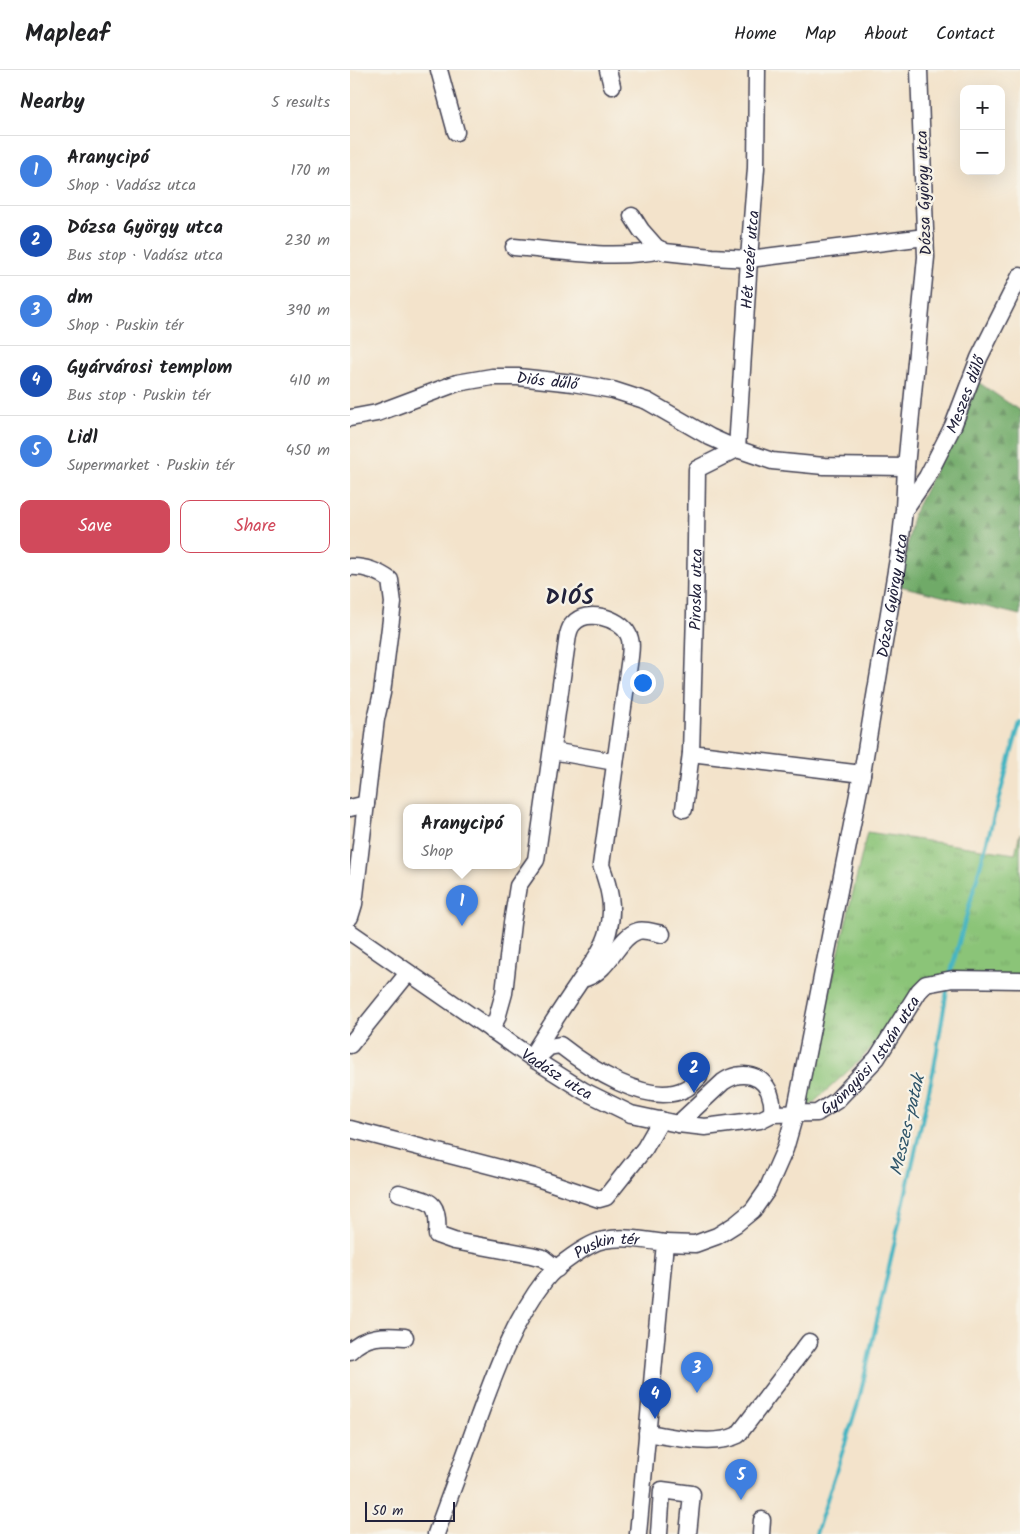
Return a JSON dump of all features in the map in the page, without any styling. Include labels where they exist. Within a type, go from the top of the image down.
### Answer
[{"type":"street","points":[[440,70],[456,132]]},
{"type":"street","name":"Hét vezér utca","points":[[737,449],[756,168],[757,70]]},
{"type":"street","name":"Dózsa György utca","points":[[795,1114],[862,774],[900,547],[926,257],[919,70]]},
{"type":"street","points":[[632,216],[641,230],[656,246],[665,252],[749,259],[925,237]]},
{"type":"street","points":[[514,247],[605,254],[642,254],[662,250]]},
{"type":"street","name":"Meszes dűlő","points":[[904,509],[927,477],[953,426],[979,358],[1020,276]]},
{"type":"street","name":"Diós dűlő","points":[[350,418],[378,413],[456,384],[492,377],[518,377],[573,383],[613,390],[647,401],[710,437],[737,449]]},
{"type":"street","points":[[737,449],[772,461],[824,466],[906,467]]},
{"type":"street","name":"Piroska utca","points":[[691,753],[697,469],[737,449]]},
{"type":"street","points":[[350,567],[380,573],[390,580],[393,603],[382,692],[376,719],[354,904],[350,917]]},
{"type":"street","points":[[491,1030],[497,1018],[504,994],[518,886],[536,860],[568,635],[572,624],[580,618],[590,616],[601,617],[620,625],[628,632],[631,641],[600,864],[609,887],[611,910],[608,932],[603,944],[533,1059]]},
{"type":"street","points":[[552,751],[615,762]]},
{"type":"street","points":[[684,809],[691,753],[862,774]]},
{"type":"street","points":[[350,808],[366,804]]},
{"type":"street","points":[[581,979],[593,976],[609,961],[628,936],[640,930],[662,934]]},
{"type":"street","name":"Vadász utca","points":[[350,932],[533,1059],[584,1091],[631,1114],[678,1124],[705,1127],[760,1120],[772,1114],[795,1114]]},
{"type":"street","points":[[350,1046],[408,973]]},
{"type":"street","name":"Gyöngyösi István utca","points":[[665,1243],[695,1244],[717,1236],[753,1210],[767,1190],[785,1149],[795,1114],[817,1113],[836,1101],[877,1058],[919,991],[926,984],[948,980],[1020,980]]},
{"type":"street","points":[[533,1059],[549,1047],[560,1045],[604,1074],[634,1089],[658,1094],[687,1089],[699,1076]]},
{"type":"street","points":[[678,1124],[723,1082],[731,1076],[740,1074],[752,1075],[762,1082],[772,1099],[772,1114]]},
{"type":"street","points":[[350,1129],[534,1177],[599,1199],[606,1197],[645,1148],[661,1120]]},
{"type":"street","points":[[399,1193],[432,1202],[437,1210],[437,1235],[454,1241],[532,1254],[543,1258],[557,1269]]},
{"type":"street","name":"Puskin tér","points":[[436,1534],[496,1372],[524,1312],[546,1279],[584,1249],[603,1240],[633,1238],[665,1243],[638,1534]]},
{"type":"street","points":[[350,1351],[355,1345],[370,1338],[386,1335],[405,1337]]},
{"type":"street","points":[[648,1434],[712,1442],[729,1439],[738,1435],[809,1342]]},
{"type":"street","points":[[659,1534],[662,1490],[692,1494],[688,1534]]},
{"type":"green space","points":[[978,382],[1020,411],[1020,615],[900,586],[913,515]]},
{"type":"green space","points":[[867,832],[1015,854],[1020,833],[1020,987],[935,978],[859,1061],[801,1114]]},
{"type":"waterway","name":"Meszes-patak","points":[[950,975],[1020,722]]},
{"type":"waterway","name":"Meszes-patak","points":[[816,1534],[859,1400],[934,1068],[948,984]]},
{"type":"place","name":"Aranycipó","points":[[462,926]]},
{"type":"place","name":"Dózsa György utca","points":[[694,1093]]},
{"type":"place","name":"dm","points":[[697,1393]]},
{"type":"place","name":"Gyárvárosi templom","points":[[655,1419]]},
{"type":"place","name":"Lidl","points":[[741,1500]]},
{"type":"district","name":"DIÓS","points":[[570,597]]}]
